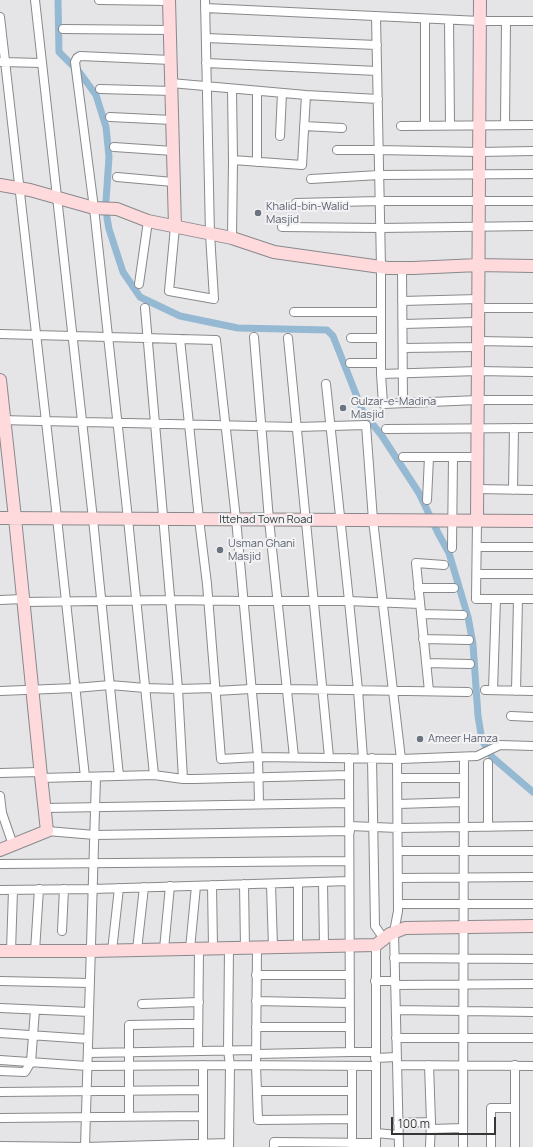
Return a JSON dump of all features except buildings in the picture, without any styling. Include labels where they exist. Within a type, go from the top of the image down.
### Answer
[{"type":"street","points":[[35,0],[102,601],[119,776]]},
{"type":"street","points":[[99,0],[169,1],[175,227],[169,291],[214,299],[210,234],[205,4],[425,19],[533,21]]},
{"type":"street","points":[[480,0],[476,599],[533,599]]},
{"type":"street","points":[[376,16],[381,267],[380,374],[383,404],[478,400],[533,400]]},
{"type":"street","points":[[0,17],[3,62],[46,421],[85,777]]},
{"type":"street","points":[[425,19],[425,126]]},
{"type":"street","points":[[449,20],[450,125]]},
{"type":"street","points":[[505,125],[506,21]]},
{"type":"street","points":[[63,29],[170,30]]},
{"type":"street","points":[[206,38],[377,45]]},
{"type":"street","points":[[154,776],[108,337],[99,208],[75,62],[80,56],[171,60]]},
{"type":"street","points":[[3,62],[42,63]]},
{"type":"street","points":[[206,63],[377,71]]},
{"type":"street","points":[[100,89],[207,86],[306,95],[378,99]]},
{"type":"street","points":[[232,88],[232,238]]},
{"type":"street","points":[[257,91],[257,162]]},
{"type":"street","points":[[280,136],[282,93]]},
{"type":"street","points":[[233,160],[302,165],[306,95]]},
{"type":"street","points":[[110,117],[172,120]]},
{"type":"street","points":[[401,126],[533,125]]},
{"type":"street","points":[[304,126],[342,128]]},
{"type":"street","points":[[114,147],[173,151]]},
{"type":"street","points":[[337,150],[479,152],[533,151]]},
{"type":"street","points":[[311,179],[379,175],[533,174]]},
{"type":"street","points":[[117,177],[173,182]]},
{"type":"street","points":[[0,185],[30,190],[99,208],[117,209],[148,221],[232,238],[274,252],[381,267],[402,268],[478,265],[533,266]]},
{"type":"street","points":[[296,203],[379,201],[533,201]]},
{"type":"street","points":[[139,284],[148,221]]},
{"type":"street","points":[[282,227],[380,228],[533,226]]},
{"type":"street","points":[[402,268],[403,403]]},
{"type":"street","points":[[402,301],[533,308]]},
{"type":"street","points":[[145,308],[171,600],[183,779]]},
{"type":"street","points":[[294,312],[380,312]]},
{"type":"street","points":[[403,324],[478,322]]},
{"type":"street","points":[[0,334],[216,340],[236,519],[258,757],[260,804]]},
{"type":"street","points":[[254,337],[269,520],[294,757]]},
{"type":"street","points":[[288,338],[328,757]]},
{"type":"street","points":[[351,338],[381,338]]},
{"type":"street","points":[[180,339],[208,600],[221,759],[258,757],[399,759],[464,757],[477,756],[500,745],[533,746]]},
{"type":"street","points":[[403,348],[533,342]]},
{"type":"street","points":[[350,363],[380,363]]},
{"type":"street","points":[[380,374],[478,371],[533,372]]},
{"type":"street","points":[[0,380],[2,420],[15,518],[47,831]]},
{"type":"street","points":[[326,384],[358,690],[363,758]]},
{"type":"street","points":[[2,420],[297,427],[366,425],[373,520],[393,690],[399,759],[398,911],[384,939],[375,982],[376,1145],[300,1145],[274,1142],[274,1147]]},
{"type":"street","points":[[513,490],[514,428]]},
{"type":"street","points":[[386,429],[533,428]]},
{"type":"street","points":[[403,457],[477,457]]},
{"type":"street","points":[[427,500],[429,457]]},
{"type":"street","points":[[452,548],[450,521],[453,457]]},
{"type":"street","points":[[477,489],[533,490]]},
{"type":"street","name":"Ittehad Town Road","points":[[0,518],[533,521]]},
{"type":"street","points":[[477,547],[533,547]]},
{"type":"street","points":[[429,691],[416,563],[444,565]]},
{"type":"street","points":[[477,574],[533,574]]},
{"type":"street","points":[[418,588],[454,588]]},
{"type":"street","points":[[496,599],[489,690],[533,691]]},
{"type":"street","points":[[516,691],[518,599]]},
{"type":"street","points":[[0,600],[314,600],[420,604]]},
{"type":"street","points":[[421,614],[462,615]]},
{"type":"street","points":[[424,639],[469,640]]},
{"type":"street","points":[[426,663],[470,664]]},
{"type":"street","points":[[0,691],[110,685],[145,688],[215,690],[287,689],[468,692]]},
{"type":"street","points":[[511,716],[533,717]]},
{"type":"street","points":[[463,1147],[464,757]]},
{"type":"street","points":[[349,758],[350,1052]]},
{"type":"street","points":[[372,758],[375,926],[394,958],[399,1147]]},
{"type":"street","points":[[488,763],[488,826]]},
{"type":"street","points":[[0,773],[85,777],[154,776],[183,779],[349,775]]},
{"type":"street","points":[[85,1147],[96,777]]},
{"type":"street","points":[[398,778],[464,778]]},
{"type":"street","points":[[0,796],[2,813],[13,845]]},
{"type":"street","points":[[398,804],[464,802]]},
{"type":"street","points":[[44,808],[349,803]]},
{"type":"street","points":[[0,850],[47,831],[95,835],[373,827],[533,826]]},
{"type":"street","points":[[398,851],[533,851]]},
{"type":"street","points":[[0,864],[349,861]]},
{"type":"street","points":[[398,878],[533,877]]},
{"type":"street","points":[[0,890],[93,889],[349,881]]},
{"type":"street","points":[[323,882],[324,946]]},
{"type":"street","points":[[298,883],[298,947]]},
{"type":"street","points":[[244,884],[251,948],[256,975],[256,1065],[258,1120],[352,1119]]},
{"type":"street","points":[[271,884],[273,947]]},
{"type":"street","points":[[212,885],[213,948]]},
{"type":"street","points":[[164,950],[170,886]]},
{"type":"street","points":[[196,886],[195,949],[199,1002],[198,1051]]},
{"type":"street","points":[[137,950],[144,887]]},
{"type":"street","points":[[112,950],[119,888]]},
{"type":"street","points":[[35,951],[39,889]]},
{"type":"street","points":[[62,932],[64,889]]},
{"type":"street","points":[[13,890],[6,951],[164,950],[350,946],[384,939],[405,928],[533,926]]},
{"type":"street","points":[[398,904],[533,904]]},
{"type":"street","points":[[1,1146],[85,1147],[190,1146],[203,1144],[229,1145],[229,948]]},
{"type":"street","points":[[394,958],[533,959]]},
{"type":"street","points":[[256,975],[349,974]]},
{"type":"street","points":[[0,981],[90,983]]},
{"type":"street","points":[[375,982],[533,984]]},
{"type":"street","points":[[256,1000],[349,1003]]},
{"type":"street","points":[[142,1004],[199,1002]]},
{"type":"street","points":[[0,1008],[89,1012]]},
{"type":"street","points":[[0,1071],[25,1072],[31,1062],[35,1010]]},
{"type":"street","points":[[396,1010],[533,1012]]},
{"type":"street","points":[[129,1116],[129,1025],[198,1024]]},
{"type":"street","points":[[256,1027],[349,1027]]},
{"type":"street","points":[[0,1033],[88,1039]]},
{"type":"street","points":[[396,1038],[533,1038]]},
{"type":"street","points":[[88,1053],[228,1050],[256,1052],[350,1052],[375,1058],[429,1065],[533,1066]]},
{"type":"street","points":[[0,1060],[87,1066],[352,1066],[375,1058]]},
{"type":"street","points":[[203,1065],[203,1144]]},
{"type":"street","points":[[429,1065],[431,1126],[430,1147]]},
{"type":"street","points":[[352,1066],[352,1145]]},
{"type":"street","points":[[515,1066],[515,1147]]},
{"type":"street","points":[[0,1092],[203,1090]]},
{"type":"street","points":[[257,1091],[352,1091]]},
{"type":"street","points":[[491,1147],[491,1108],[515,1108]]},
{"type":"street","points":[[0,1118],[203,1116]]},
{"type":"street","points":[[398,1123],[463,1128]]},
{"type":"street","points":[[376,1133],[398,1135]]},
{"type":"waterway","points":[[58,0],[59,52],[80,73],[96,95],[106,127],[109,157],[106,201],[107,218],[109,229],[123,272],[140,297],[180,316],[238,328],[327,330],[333,336],[363,412],[382,436],[419,493],[449,553],[468,617],[473,644],[478,716],[482,740],[492,757],[533,792]]},
{"type":"place","name":"Khalid-bin-Walid Masjid","points":[[258,213]]},
{"type":"place","name":"Gulzar-e-Madina Masjid","points":[[343,408]]},
{"type":"place","name":"Usman Ghani Masjid","points":[[220,550]]},
{"type":"place","name":"Ameer Hamza","points":[[420,739]]}]
